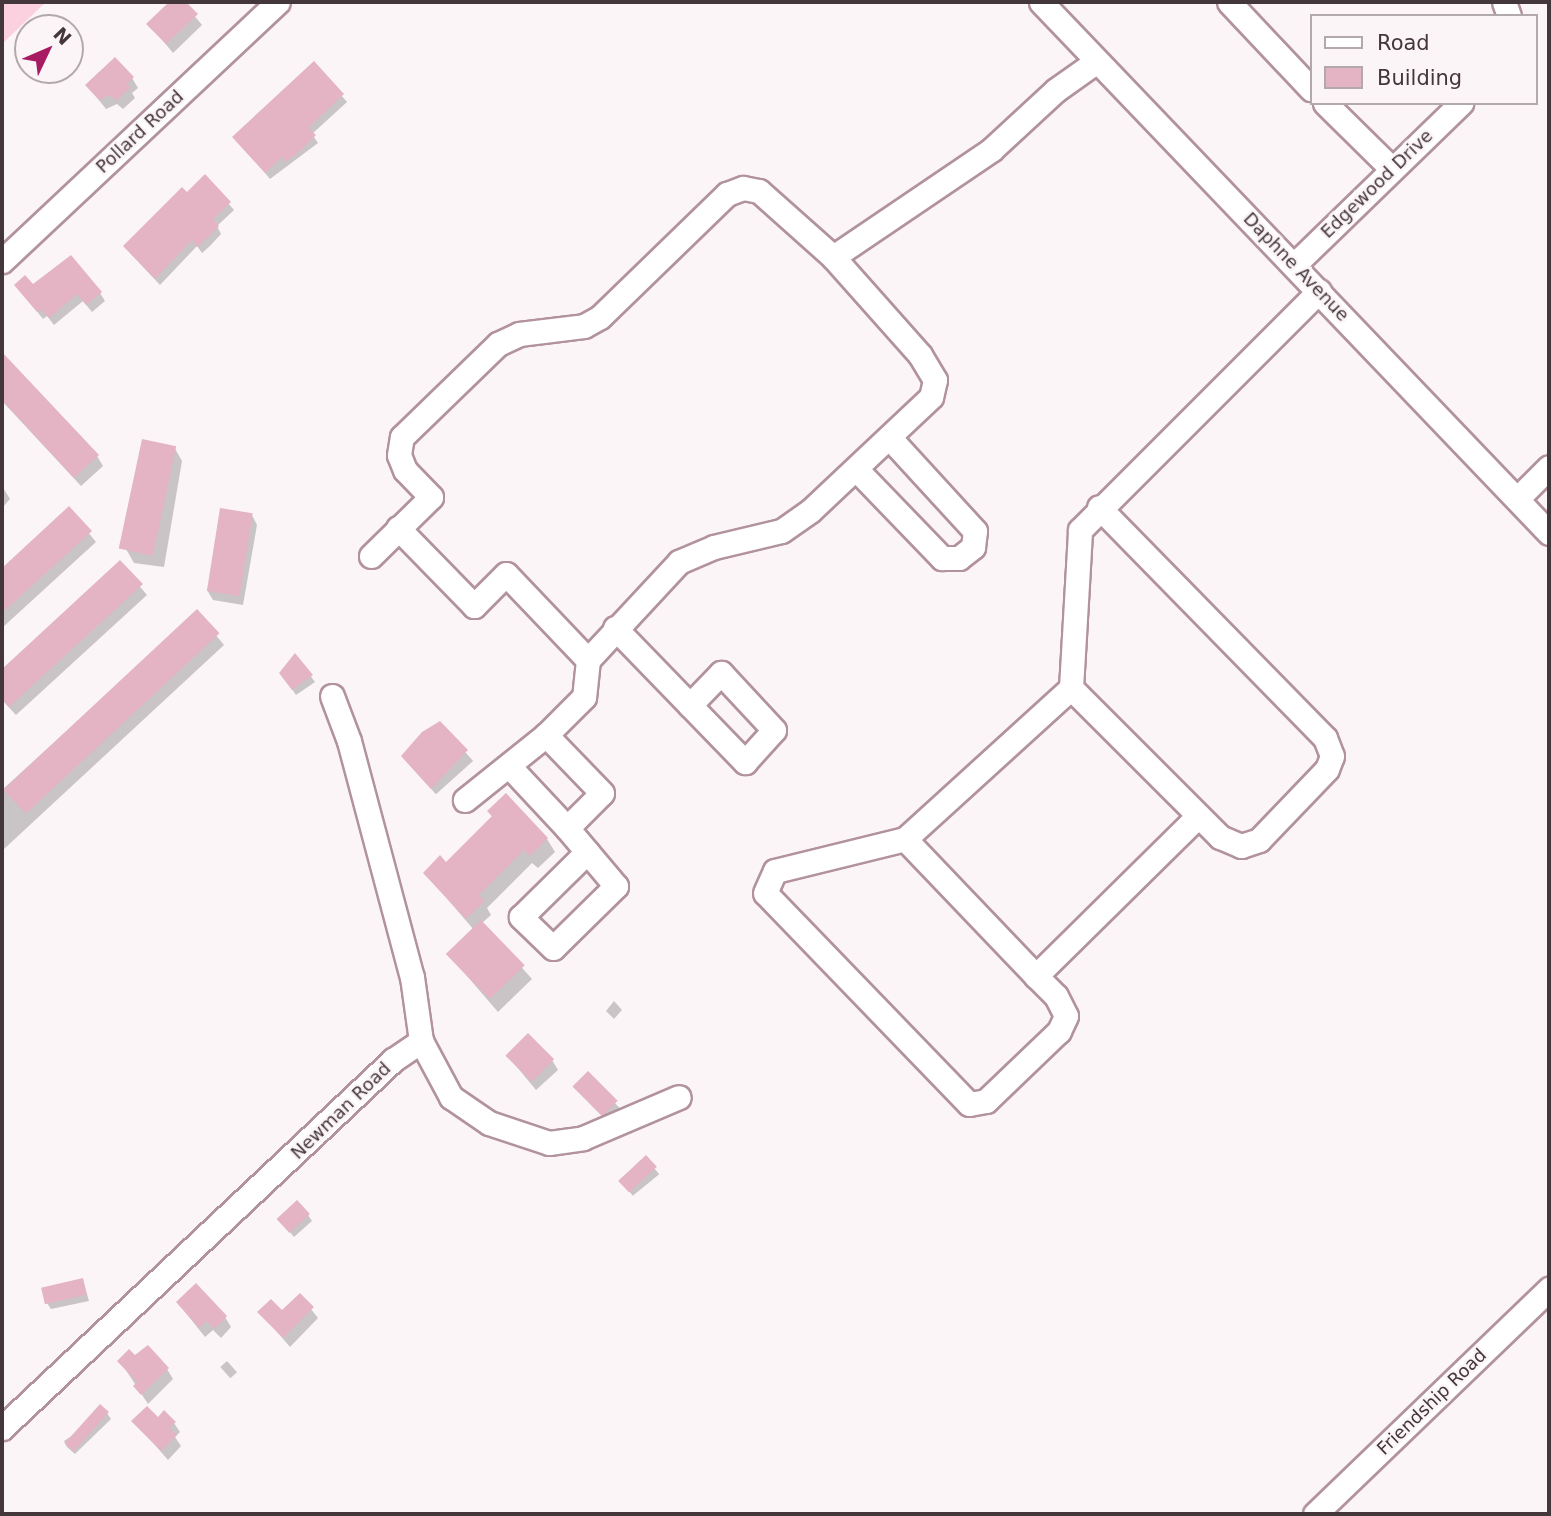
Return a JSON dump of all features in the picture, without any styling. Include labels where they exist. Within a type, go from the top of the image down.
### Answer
[{"type":"street","name":"Pollard Road","points":[[2,261],[278,2]]},
{"type":"street","name":"Daphne Avenue","points":[[1041,2],[1517,499],[1546,523]]},
{"type":"street","points":[[1229,2],[1310,88]]},
{"type":"street","points":[[833,257],[991,150],[1056,90],[1097,61]]},
{"type":"street","points":[[1327,105],[1392,169]]},
{"type":"street","name":"Edgewood Drive","points":[[1294,265],[1459,105]]},
{"type":"street","points":[[371,556],[431,497],[405,470],[400,454],[402,437],[498,344],[519,334],[584,326],[600,317],[727,194],[743,188],[759,191],[833,257],[920,355],[934,380],[931,397],[856,468],[781,531],[715,547],[680,562],[615,628],[588,660],[584,697],[546,735],[465,800]]},
{"type":"street","points":[[905,839],[1056,996],[1066,1016],[1059,1031],[986,1101],[969,1104],[958,1097],[765,893],[775,871],[905,839],[1071,688],[1075,555],[1080,530],[1099,507],[1319,291]]},
{"type":"street","points":[[856,468],[942,558],[959,558],[973,547],[975,531],[889,437]]},
{"type":"street","points":[[1517,499],[1549,467]]},
{"type":"street","points":[[1071,688],[1220,837],[1241,846],[1259,840],[1327,769],[1332,756],[1325,738],[1099,507]]},
{"type":"street","points":[[398,528],[474,606],[506,575],[588,660]]},
{"type":"street","points":[[615,628],[690,705]]},
{"type":"street","points":[[332,696],[349,741],[412,977],[421,1041],[442,1084],[462,1108],[518,1136],[550,1143],[583,1138],[679,1097]]},
{"type":"street","points":[[546,735],[602,793],[567,828]]},
{"type":"street","points":[[509,766],[587,852]]},
{"type":"street","points":[[1036,976],[1198,816]]},
{"type":"street","name":"Newman Road","points":[[2,1428],[393,1060],[421,1041]]},
{"type":"street","name":"Friendship Road","points":[[1315,1514],[1549,1289]]},
{"type":"shaded area","points":[[2,2],[46,2],[33,14],[14,14],[14,33],[2,44]]},
{"type":"building","points":[[169,2],[186,2],[198,14],[166,44],[146,24]]},
{"type":"building","points":[[115,57],[134,77],[127,84],[130,88],[116,101],[110,95],[99,100],[85,85]]},
{"type":"building","points":[[314,61],[344,94],[308,128],[316,135],[300,151],[286,162],[282,157],[265,173],[232,137]]},
{"type":"building","points":[[205,174],[231,202],[213,219],[219,226],[197,247],[192,240],[155,279],[123,246],[182,187],[187,192]]},
{"type":"building","points":[[71,255],[102,292],[86,305],[77,294],[49,318],[41,309],[37,312],[14,285],[25,275],[33,284]]},
{"type":"building","points":[[2,352],[99,455],[74,478],[2,400]]},
{"type":"building","points":[[142,439],[176,446],[153,556],[119,549]]},
{"type":"building","points":[[69,506],[92,531],[2,613],[2,568]]},
{"type":"building","points":[[220,508],[253,513],[239,596],[207,591]]},
{"type":"building","points":[[120,560],[143,584],[9,707],[2,699],[2,669]]},
{"type":"building","points":[[197,609],[220,633],[26,814],[3,790]]},
{"type":"building","points":[[295,653],[313,675],[292,690],[279,673]]},
{"type":"building","points":[[440,721],[468,750],[431,789],[401,756],[422,732]]},
{"type":"building","points":[[506,793],[548,838],[530,856],[524,850],[479,895],[485,901],[466,919],[423,873],[440,855],[446,862],[492,816],[487,811]]},
{"type":"building","points":[[481,920],[525,965],[490,999],[446,954]]},
{"type":"building","points":[[528,1033],[554,1059],[532,1082],[505,1056]]},
{"type":"building","points":[[588,1071],[618,1101],[602,1116],[572,1087]]},
{"type":"building","points":[[646,1155],[657,1167],[629,1193],[618,1181]]},
{"type":"building","points":[[297,1200],[310,1214],[289,1233],[277,1219]]},
{"type":"building","points":[[83,1278],[87,1295],[45,1304],[41,1288]]},
{"type":"building","points":[[196,1283],[227,1316],[215,1329],[206,1321],[199,1328],[176,1302]]},
{"type":"building","points":[[300,1293],[314,1307],[283,1338],[257,1312],[271,1299],[282,1310]]},
{"type":"building","points":[[148,1345],[169,1368],[141,1395],[133,1386],[137,1382],[117,1361],[129,1349],[135,1355]]},
{"type":"building","points":[[100,1404],[109,1412],[73,1451],[65,1443]]},
{"type":"building","points":[[147,1406],[158,1417],[164,1410],[176,1422],[169,1428],[177,1435],[161,1451],[131,1421]]}]
